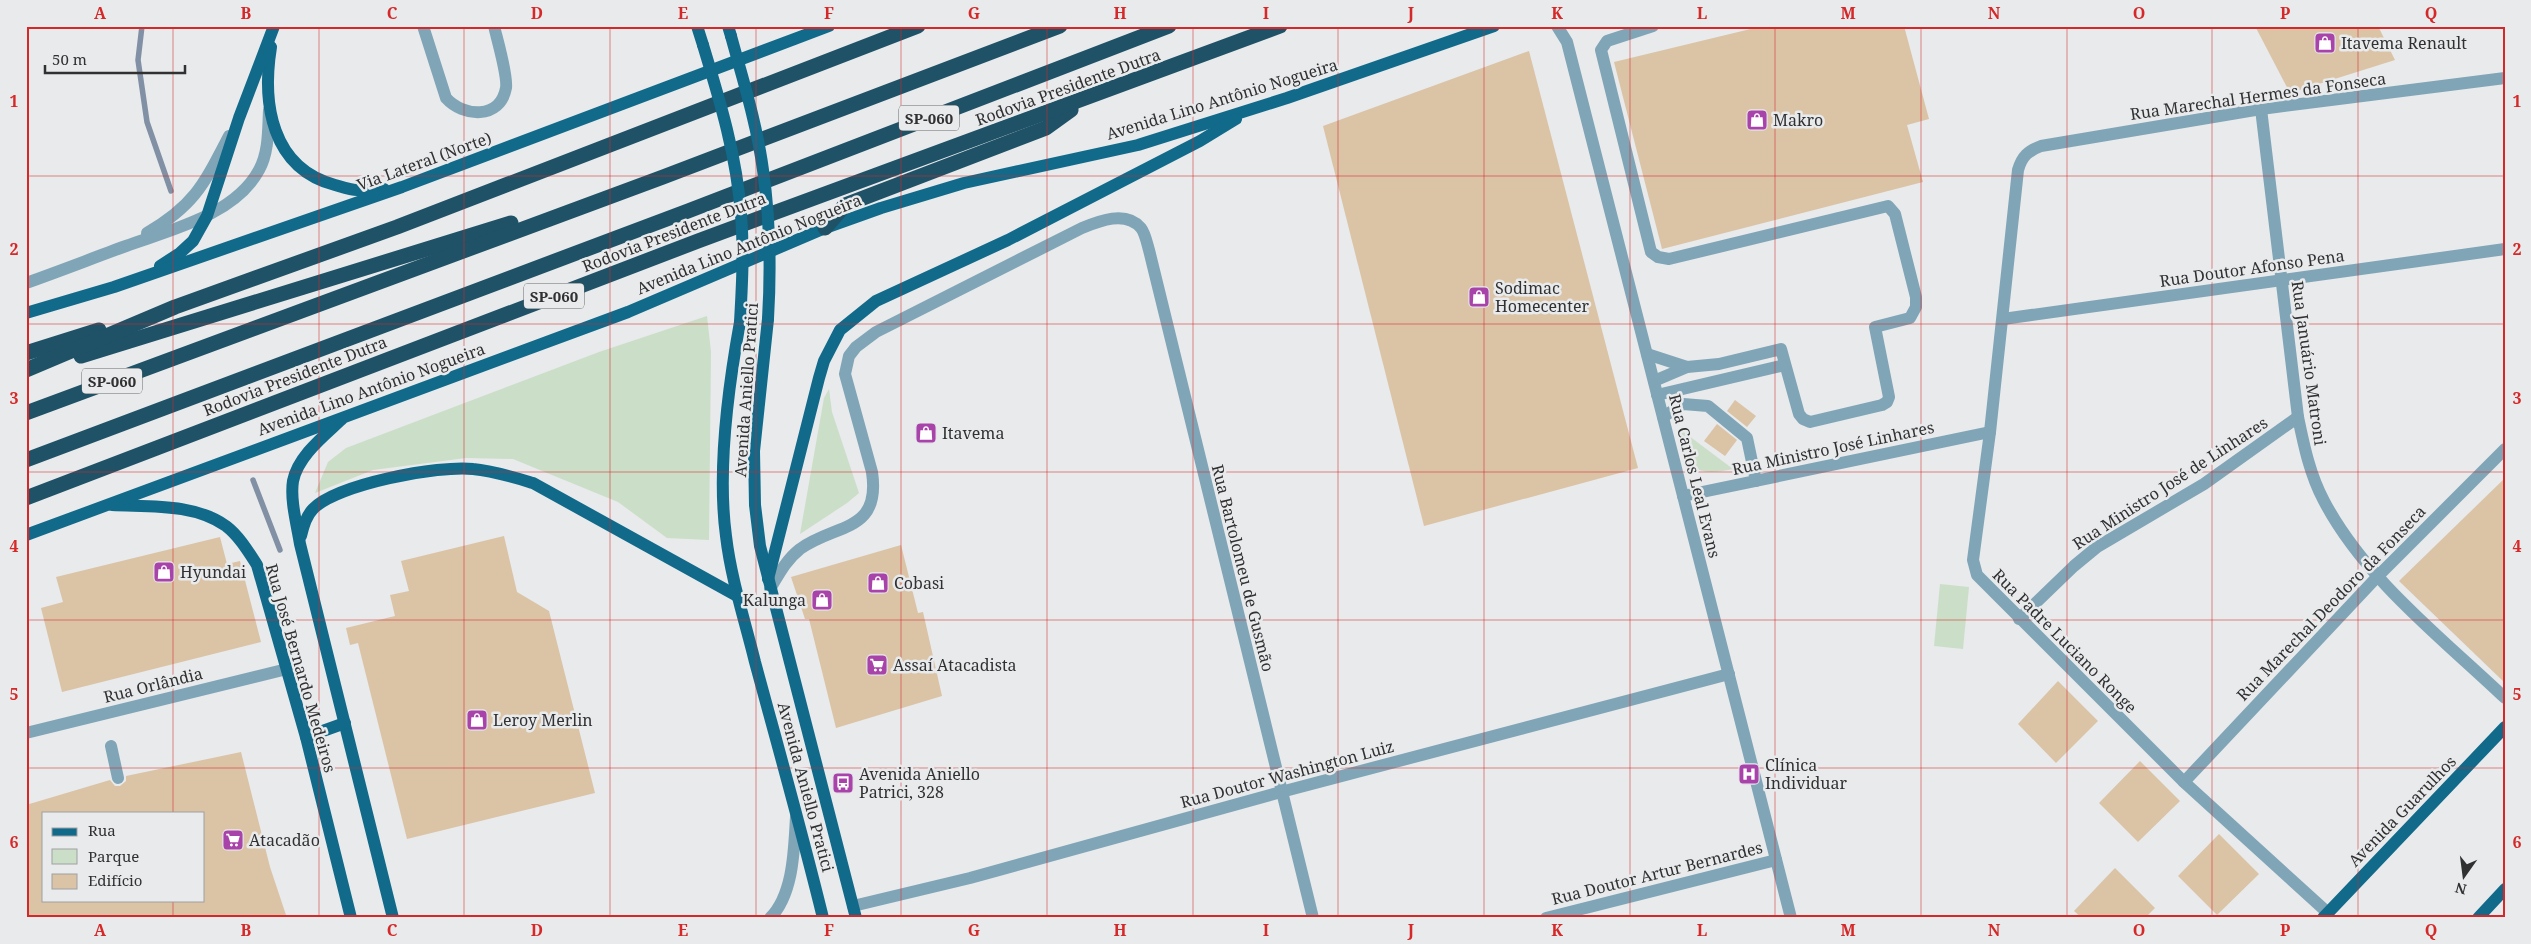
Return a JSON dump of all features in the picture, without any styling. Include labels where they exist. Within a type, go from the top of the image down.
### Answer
[{"type":"highway","name":"SP-060","points":[[26,372],[175,307],[397,227],[918,26]]},
{"type":"highway","name":"SP-060","points":[[26,413],[663,178],[1060,26]]},
{"type":"highway","name":"Rodovia Presidente Dutra","points":[[26,460],[688,211],[1169,26]]},
{"type":"highway","name":"Rodovia Presidente Dutra","points":[[26,498],[698,241],[1085,100],[1280,26]]},
{"type":"highway","points":[[825,228],[845,205],[1046,128],[1085,100]]},
{"type":"highway","name":"SP-060","points":[[26,372],[663,178]]},
{"type":"highway","points":[[26,353],[175,307]]},
{"type":"main road","points":[[274,26],[268,79],[269,110],[276,136],[295,164],[321,181],[356,190],[402,188]]},
{"type":"main road","points":[[114,287],[162,265],[180,253],[193,241],[207,216],[239,118],[274,26]]},
{"type":"main road","name":"Avenida Aniello Pratici","points":[[697,26],[730,137],[740,207],[743,275],[723,486],[726,537],[739,597],[797,810],[823,918]]},
{"type":"main road","name":"Via Lateral (Norte)","points":[[26,313],[114,287],[402,188],[828,26]]},
{"type":"main road","name":"Avenida Lino Antônio Nogueira","points":[[27,535],[628,312],[825,228],[964,183],[1138,144],[1244,112],[1494,26]]},
{"type":"main road","name":"Avenida Aniello Pratici","points":[[729,31],[756,130],[763,169],[770,276],[768,319],[754,451],[755,505],[760,546],[855,912]]},
{"type":"main road","points":[[769,584],[824,360],[840,330],[876,301],[1008,240],[1200,141],[1244,112]]},
{"type":"main road","name":"Rua José Bernardo Medeiros","points":[[344,416],[310,450],[293,481],[300,544],[394,918]]},
{"type":"main road","points":[[300,544],[303,524],[312,509],[342,491],[363,484],[441,470],[472,469],[503,474],[533,483],[739,597]]},
{"type":"main road","name":"Rua José Bernardo Medeiros","points":[[107,505],[193,511],[212,517],[226,526],[243,543],[257,566],[306,737],[351,918]]},
{"type":"main road","points":[[306,737],[345,724]]},
{"type":"main road","name":"Avenida Guarulhos","points":[[2325,915],[2505,727]]},
{"type":"main road","points":[[2478,918],[2505,889]]},
{"type":"street","points":[[423,26],[446,98],[454,107],[466,112],[479,113],[492,109],[502,100],[506,86],[494,26]]},
{"type":"street","name":"Rua Carlos Leal Evans","points":[[1557,26],[1567,42],[1791,918]]},
{"type":"street","name":"Rua Carlos Leal Evans","points":[[1567,42],[1568,26]]},
{"type":"street","points":[[1653,26],[1607,41],[1601,50],[1651,252],[1658,258],[1669,259],[1888,206],[1895,214],[1916,297],[1916,307],[1910,318],[1875,327],[1889,397],[1885,403],[1810,422],[1805,421],[1799,414],[1781,349],[1719,364],[1687,367],[1654,380]]},
{"type":"street","name":"Rua Marechal Hermes da Fonseca","points":[[2020,160],[2030,151],[2041,146],[2261,109],[2505,78]]},
{"type":"street","name":"Rua Januário Matroni","points":[[2261,109],[2280,280],[2298,417],[2307,458],[2324,500],[2350,543],[2377,577],[2505,698]]},
{"type":"street","points":[[26,283],[207,216],[238,195],[260,170],[265,153],[269,110]]},
{"type":"street","points":[[128,245],[166,222],[184,208],[201,190],[239,118]]},
{"type":"street","name":"Rua Padre Luciano Ronge","points":[[2020,160],[1990,432],[1973,565],[1977,575],[2184,782],[2325,915]]},
{"type":"street","name":"Rua Bartolomeu de Gusmão","points":[[769,584],[792,556],[808,544],[860,521],[867,514],[874,486],[872,472],[845,374],[849,356],[856,348],[876,332],[893,323],[1098,221],[1118,218],[1141,227],[1149,250],[1313,918]]},
{"type":"street","name":"Rua Doutor Afonso Pena","points":[[2003,319],[2505,249]]},
{"type":"street","points":[[1647,354],[1687,367]]},
{"type":"street","points":[[1657,395],[1785,365]]},
{"type":"street","points":[[1663,417],[1683,404],[1708,406],[1747,438],[1756,481]]},
{"type":"street","name":"Rua Ministro José de Linhares","points":[[2019,619],[2074,566],[2097,547],[2204,484],[2298,417]]},
{"type":"street","name":"Rua Ministro José Linhares","points":[[1683,496],[1990,432]]},
{"type":"street","name":"Rua Marechal Deodoro da Fonseca","points":[[2184,782],[2377,577],[2505,449]]},
{"type":"street","name":"Rua Orlândia","points":[[26,733],[287,669]]},
{"type":"street","name":"Rua Doutor Washington Luiz","points":[[855,912],[970,878],[1281,792],[1729,674]]},
{"type":"street","points":[[111,746],[118,778]]},
{"type":"street","points":[[770,918],[782,903],[789,880],[797,810]]},
{"type":"street","name":"Rua Doutor Artur Bernardes","points":[[1546,918],[1776,860]]},
{"type":"green space","points":[[707,316],[711,352],[709,540],[667,538],[618,502],[513,459],[466,458],[373,470],[315,493],[328,462],[346,448],[599,352]]},
{"type":"green space","points":[[829,389],[832,412],[859,493],[800,534],[824,398]]},
{"type":"green space","points":[[1681,430],[1733,469],[1709,472],[1695,467],[1690,461]]},
{"type":"green space","points":[[1940,584],[1969,587],[1963,649],[1934,646]]},
{"type":"building","points":[[1763,26],[1904,26],[1929,119],[1907,125],[1923,182],[1662,249],[1614,62]]},
{"type":"building","name":"Itavema Renault","points":[[2255,26],[2378,26],[2395,60],[2290,93]]},
{"type":"building","name":"Sodimac Homecenter","points":[[1529,51],[1638,468],[1424,526],[1323,126]]},
{"type":"building","points":[[1735,400],[1756,416],[1747,427],[1727,411]]},
{"type":"building","points":[[1717,424],[1737,440],[1725,456],[1704,441]]},
{"type":"building","points":[[2505,478],[2505,683],[2399,581]]},
{"type":"building","name":"Leroy Merlin","points":[[504,536],[517,592],[549,611],[595,793],[407,839],[358,643],[350,645],[346,628],[395,616],[390,595],[409,591],[401,561]]},
{"type":"building","points":[[220,537],[227,564],[240,561],[261,642],[62,692],[41,608],[63,602],[56,577]]},
{"type":"building","points":[[901,545],[918,613],[923,612],[942,696],[836,728],[809,619],[805,619],[791,577]]},
{"type":"building","points":[[2058,681],[2098,721],[2056,763],[2018,724]]},
{"type":"building","name":"Atacadão","points":[[241,752],[270,867],[287,918],[26,918],[26,805],[110,780],[115,786],[120,786],[126,781],[126,776]]},
{"type":"building","points":[[2140,761],[2180,801],[2138,842],[2099,803]]},
{"type":"building","points":[[2219,834],[2259,874],[2217,915],[2178,876]]},
{"type":"building","points":[[2115,868],[2155,908],[2145,918],[2082,918],[2074,911]]},
{"type":"waterway","points":[[142,26],[138,60],[147,122],[171,191]]},
{"type":"waterway","points":[[253,480],[280,550]]},
{"type":"place","name":"Itavema Renault","points":[[2325,43]]},
{"type":"place","name":"Makro","points":[[1757,120]]},
{"type":"place","name":"Sodimac Homecenter","points":[[1479,297]]},
{"type":"place","name":"Itavema","points":[[926,433]]},
{"type":"place","name":"Hyundai","points":[[164,572]]},
{"type":"place","name":"Cobasi","points":[[878,583]]},
{"type":"place","name":"Kalunga","points":[[822,600]]},
{"type":"place","name":"Assaí Atacadista","points":[[877,665]]},
{"type":"place","name":"Leroy Merlin","points":[[477,720]]},
{"type":"place","name":"Clínica Individuar","points":[[1749,774]]},
{"type":"place","name":"Avenida Aniello Patrici, 328","points":[[843,783]]},
{"type":"place","name":"Atacadão","points":[[233,840]]}]
